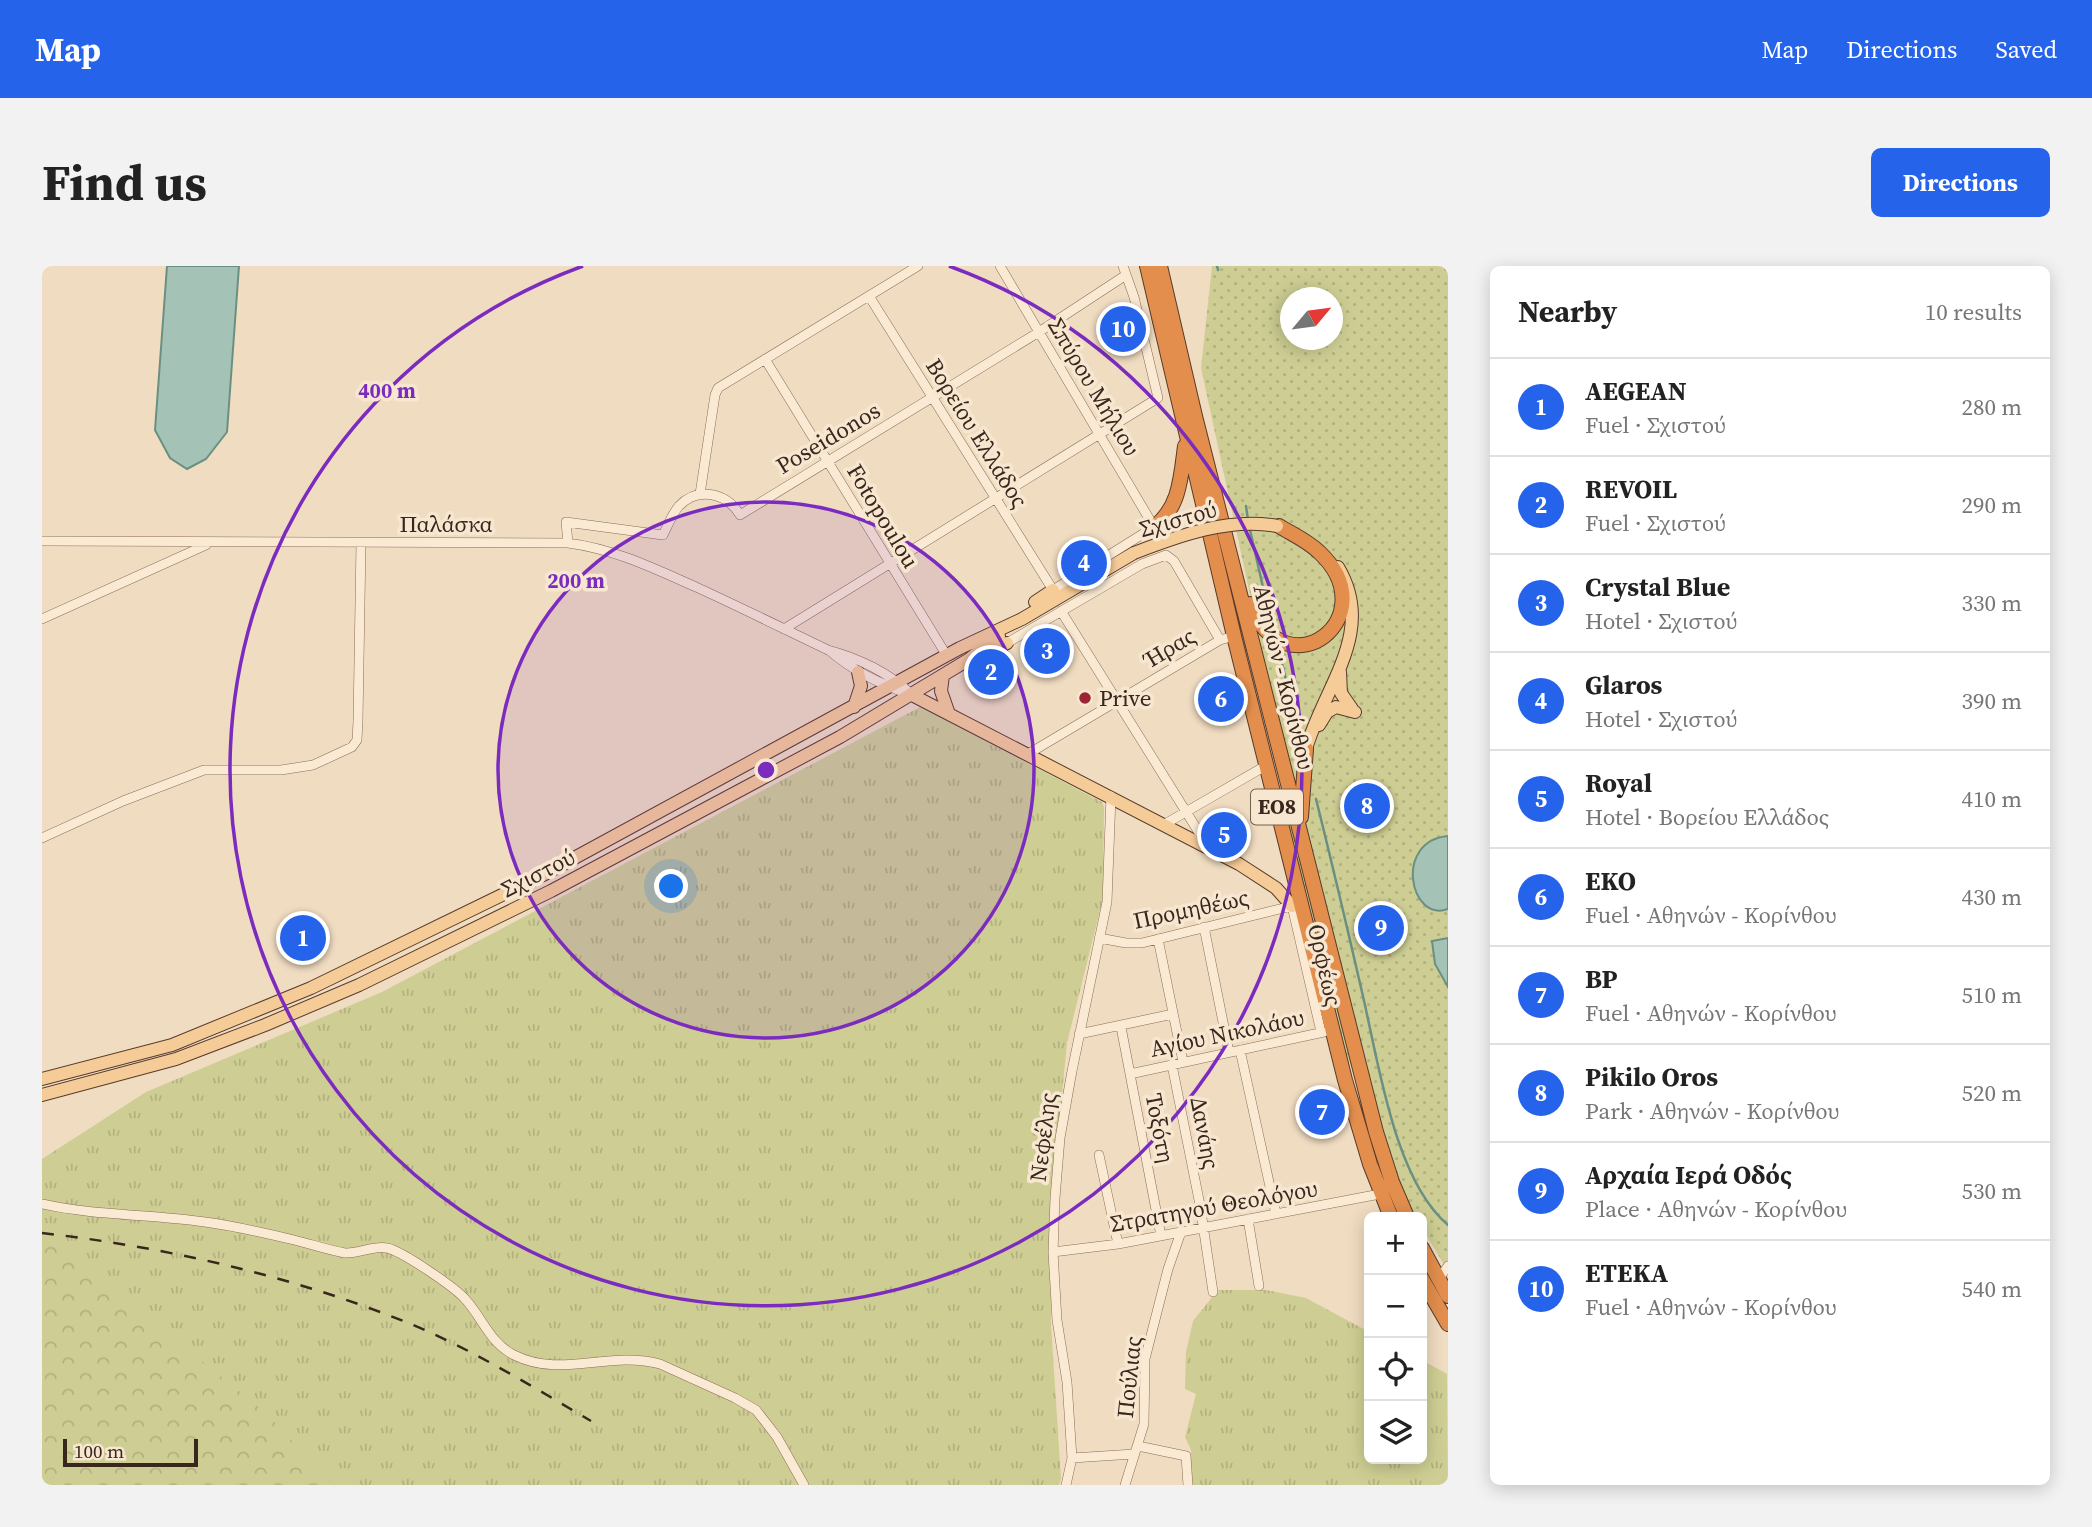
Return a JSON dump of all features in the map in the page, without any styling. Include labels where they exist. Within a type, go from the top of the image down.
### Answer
[{"type":"highway","name":"Αθηνών - Κορίνθου","points":[[1147,266],[1186,437],[1227,638],[1266,765],[1319,978],[1326,1031],[1380,1194],[1389,1212]]},
{"type":"highway","name":"Αθηνών - Κορίνθου","points":[[1160,266],[1376,1132],[1405,1212]]},
{"type":"highway","points":[[1154,527],[1163,520],[1175,501],[1186,437]]},
{"type":"highway","points":[[1231,558],[1254,614],[1266,632],[1282,642],[1295,645],[1308,644],[1326,636],[1338,621],[1342,609],[1342,592],[1337,579],[1317,550],[1278,526]]},
{"type":"highway","points":[[1300,832],[1306,749]]},
{"type":"highway","points":[[1292,906],[1319,978]]},
{"type":"highway","points":[[1427,1258],[1448,1297]]},
{"type":"highway","points":[[1427,1288],[1448,1324]]},
{"type":"main road","name":"Σχιστού","points":[[42,1079],[172,1045],[311,988],[543,874],[960,649],[1022,619],[1134,553],[1171,539],[1215,528],[1247,524],[1278,526],[1300,532],[1316,541],[1333,559],[1352,595],[1353,623],[1340,666],[1314,723],[1306,749]]},
{"type":"main road","points":[[960,649],[1053,590]]},
{"type":"main road","name":"Σχιστού","points":[[42,1095],[176,1059],[359,985],[551,891],[840,737],[968,660],[1022,619]]},
{"type":"main road","points":[[968,660],[1007,643]]},
{"type":"main road","points":[[1306,749],[1331,710],[1339,707],[1355,712],[1340,693],[1340,666]]},
{"type":"main road","points":[[854,707],[861,686],[858,672]]},
{"type":"main road","points":[[943,675],[941,691],[949,714]]},
{"type":"main road","points":[[912,695],[1209,848],[1263,878],[1292,906]]},
{"type":"street","points":[[568,543],[566,522],[663,535],[679,506],[701,494],[716,391],[918,266]]},
{"type":"street","name":"Σπύρου Μήλιου","points":[[1000,266],[1154,527]]},
{"type":"street","points":[[784,629],[1158,398],[1124,270]]},
{"type":"street","name":"Poseidonos","points":[[701,494],[722,498],[734,506],[740,515],[1039,332],[1124,270]]},
{"type":"street","name":"Βορείου Ελλάδος","points":[[869,296],[1053,590]]},
{"type":"street","name":"Fotopoulou","points":[[765,359],[947,656]]},
{"type":"street","name":"Σχιστού","points":[[1053,590],[1154,527]]},
{"type":"street","name":"Παλάσκα","points":[[42,541],[568,543],[606,550],[640,562],[828,650],[845,655],[912,695]]},
{"type":"street","points":[[42,619],[211,543]]},
{"type":"street","points":[[42,838],[204,770],[256,771],[298,768],[343,753],[352,747],[357,740],[358,721],[361,543]]},
{"type":"street","name":"Σχιστού","points":[[1007,643],[1142,564],[1166,555]]},
{"type":"street","name":"Ήρας","points":[[1028,754],[1227,638],[1174,561],[1166,555]]},
{"type":"street","points":[[1060,611],[1209,848]]},
{"type":"street","name":"Παλάσκα","points":[[828,650],[858,672],[895,685]]},
{"type":"street","points":[[1165,824],[1266,765]]},
{"type":"street","name":"Νεφέλης","points":[[1066,1485],[1072,1458],[1067,1382],[1057,1320],[1055,1198],[1060,1138],[1110,881],[1111,796]]},
{"type":"street","name":"Προμηθέως","points":[[1099,938],[1126,943],[1158,939],[1292,906]]},
{"type":"street","name":"Ορφέως","points":[[1292,906],[1326,1031]]},
{"type":"street","points":[[1204,927],[1276,1214]]},
{"type":"street","points":[[1158,939],[1182,1062]]},
{"type":"street","points":[[1079,1034],[1173,1014]]},
{"type":"street","name":"Τοξότη","points":[[1121,1027],[1161,1236]]},
{"type":"street","name":"Αγίου Νικολάου","points":[[1129,1074],[1326,1031]]},
{"type":"street","name":"Δανάης","points":[[1171,1065],[1189,1146],[1213,1292]]},
{"type":"street","points":[[1099,1155],[1118,1244]]},
{"type":"street","name":"Στρατηγού Θεολόγου","points":[[1054,1252],[1118,1244],[1380,1194]]},
{"type":"street","points":[[42,1204],[84,1212],[205,1222],[348,1253],[390,1249],[407,1256],[457,1290],[494,1340],[518,1357],[549,1366],[621,1359],[646,1361],[660,1364],[747,1404],[768,1422],[804,1485]]},
{"type":"street","points":[[1248,1219],[1259,1286]]},
{"type":"street","name":"Πούλιας","points":[[1125,1485],[1144,1424],[1145,1359],[1168,1269],[1181,1232]]},
{"type":"street","points":[[1438,1280],[1448,1266]]},
{"type":"street","points":[[1072,1458],[1136,1450],[1186,1456],[1188,1485]]},
{"type":"green space","points":[[1212,266],[1448,266],[1448,1271],[1427,1236],[1427,1212],[1412,1212],[1404,1200],[1309,961],[1262,650],[1201,368]]},
{"type":"green space","points":[[920,707],[1102,802],[1104,807],[1103,898],[1067,1043],[1052,1197],[1051,1324],[1061,1479],[1059,1485],[42,1485],[42,1159],[146,1092],[382,992]]},
{"type":"green space","points":[[42,1231],[266,1413],[333,1485],[42,1485]]},
{"type":"green space","points":[[1218,1290],[1266,1290],[1306,1298],[1364,1329],[1364,1464],[1427,1464],[1427,1363],[1447,1374],[1448,1485],[1191,1485],[1191,1450],[1185,1437],[1196,1394],[1185,1389],[1186,1352],[1193,1321]]},
{"type":"shaded area","points":[[167,266],[239,266],[227,432],[206,459],[187,469],[170,458],[155,430]]},
{"type":"shaded area","points":[[1448,836],[1448,909],[1435,910],[1424,904],[1417,893],[1413,880],[1414,865],[1419,851],[1431,841]]},
{"type":"shaded area","points":[[1448,938],[1448,987],[1435,964],[1432,941]]},
{"type":"waterway","points":[[1217,266],[1218,270]]},
{"type":"waterway","points":[[1246,506],[1248,520]]},
{"type":"waterway","points":[[1250,530],[1270,618]]},
{"type":"waterway","points":[[1278,647],[1299,733]]},
{"type":"waterway","points":[[1316,799],[1391,1117],[1414,1179],[1429,1205],[1448,1225]]},
{"type":"railway","points":[[42,1233],[183,1256],[324,1292],[413,1325],[459,1346],[591,1421]]},
{"type":"place","name":"ETEKA","points":[[1123,329]]},
{"type":"place","name":"Glaros","points":[[1084,563]]},
{"type":"place","name":"Crystal Blue","points":[[1047,651]]},
{"type":"place","name":"REVOIL","points":[[991,672]]},
{"type":"place","name":"Prive","points":[[1085,698]]},
{"type":"place","name":"EKO","points":[[1221,699]]},
{"type":"place","name":"Pikilo Oros","points":[[1367,806]]},
{"type":"place","name":"Royal","points":[[1224,835]]},
{"type":"place","name":"Αρχαία Ιερά Οδός","points":[[1381,928]]},
{"type":"place","name":"AEGEAN","points":[[303,938]]},
{"type":"place","name":"BP","points":[[1322,1112]]}]
